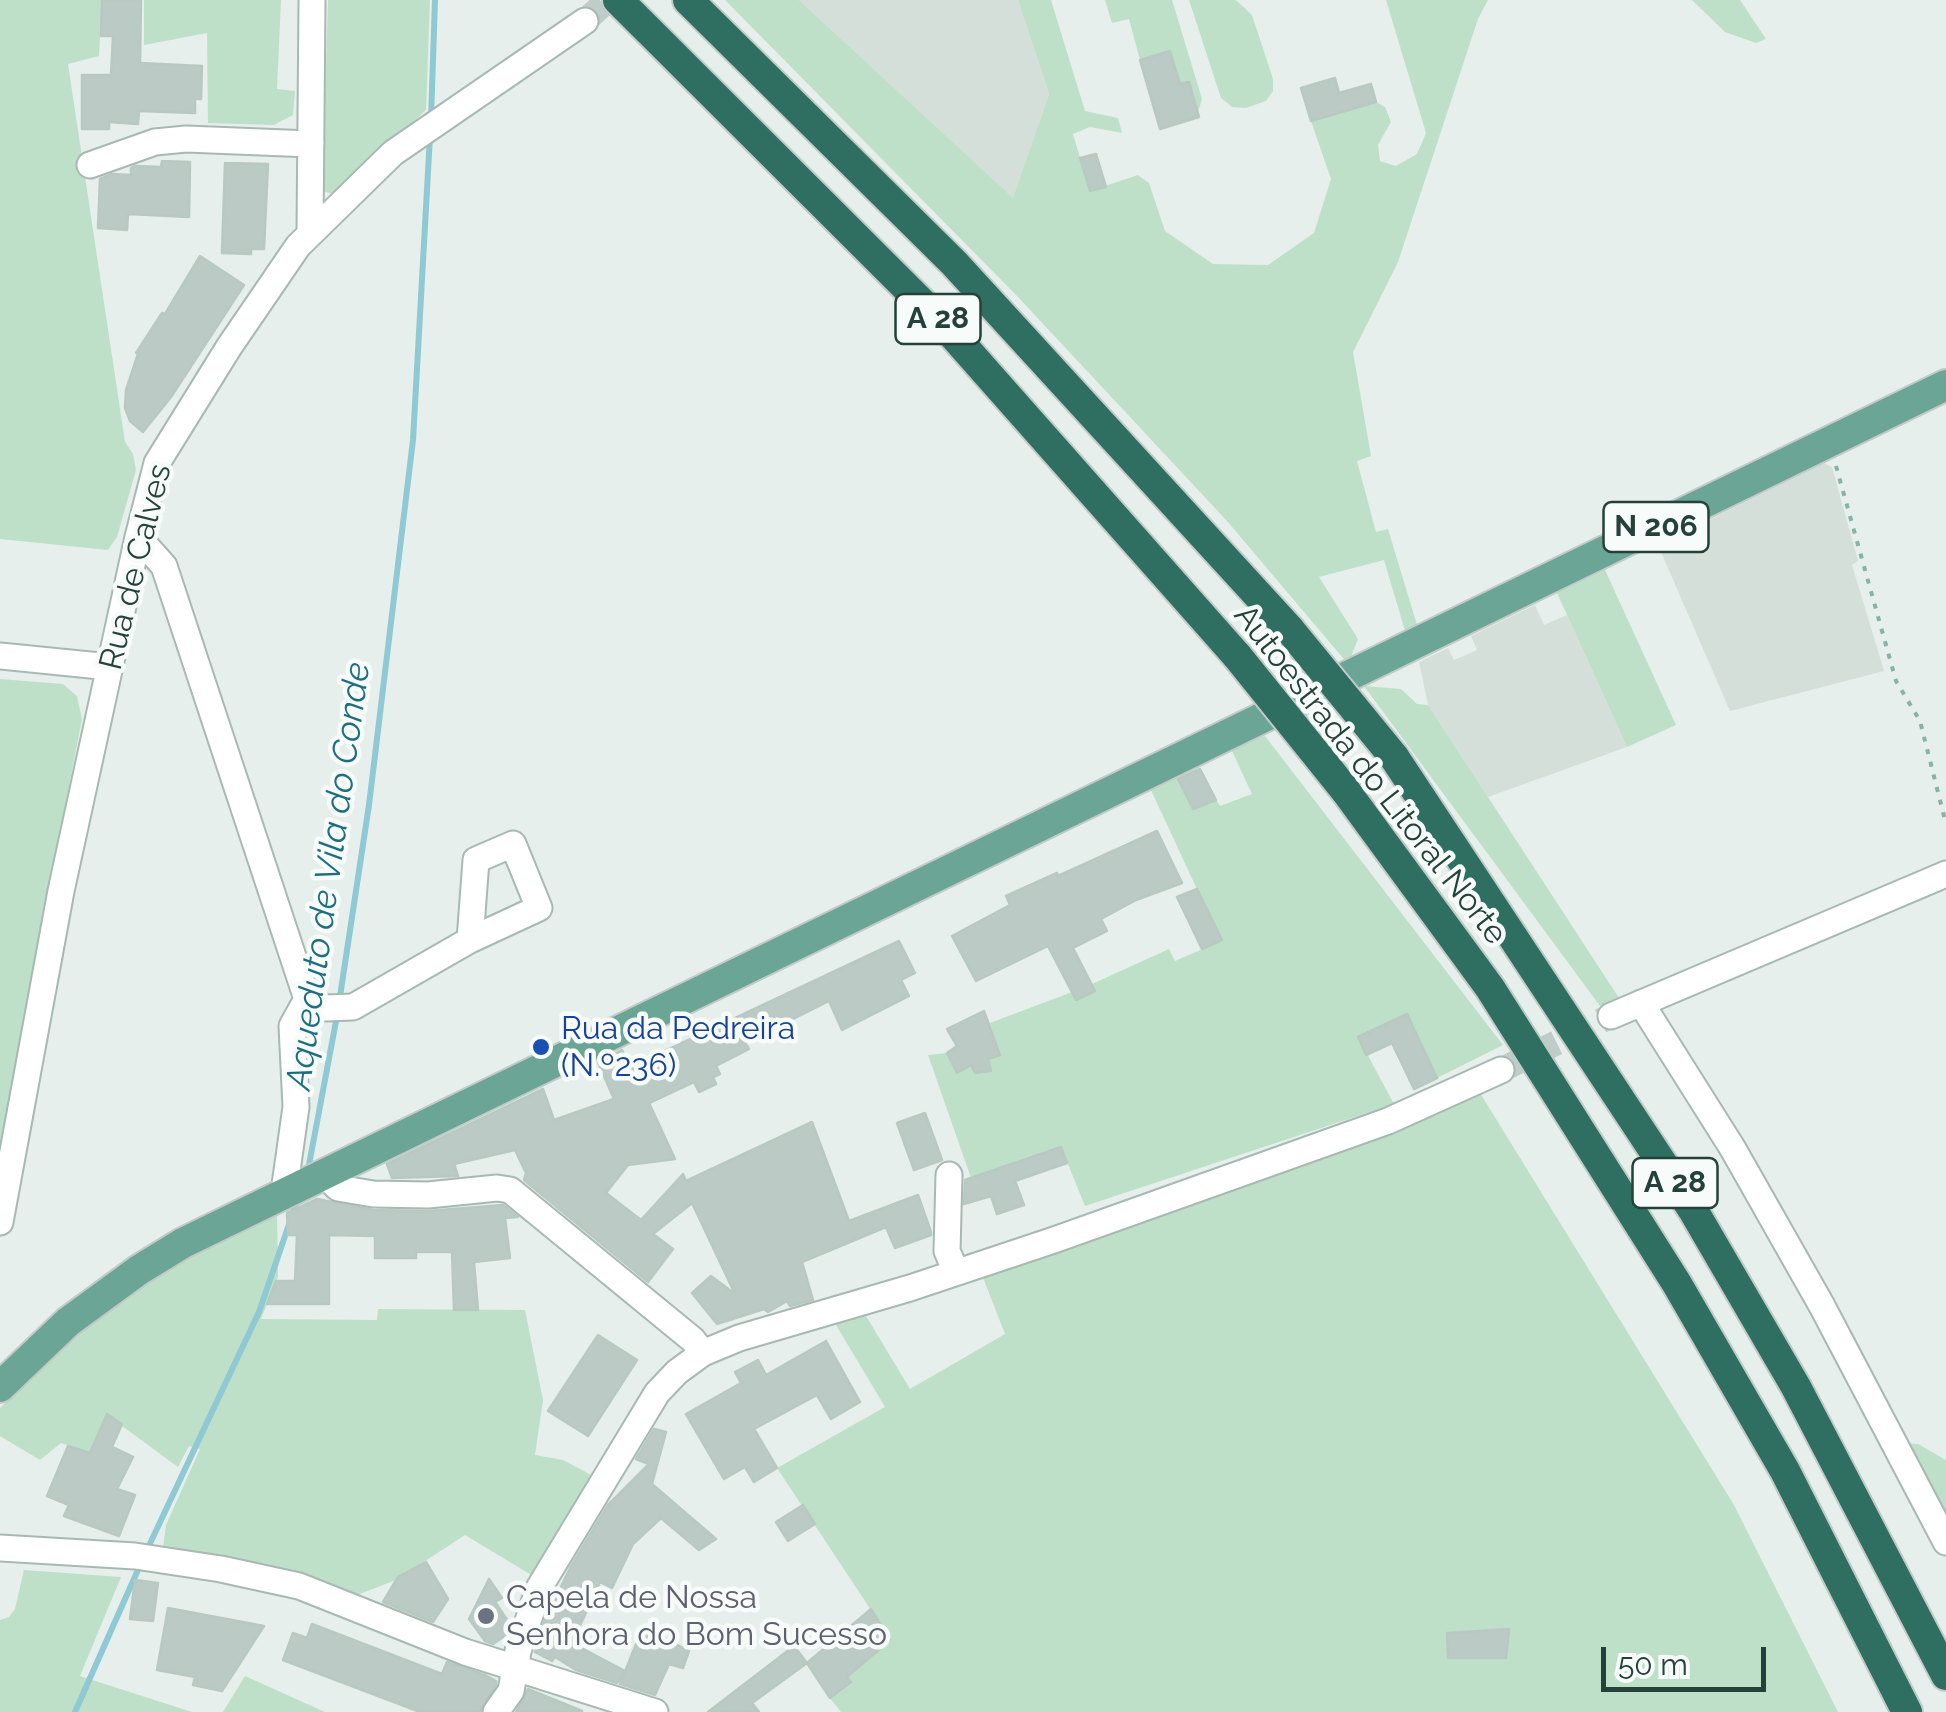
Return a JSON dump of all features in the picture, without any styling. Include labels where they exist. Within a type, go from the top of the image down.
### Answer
[{"type":"highway","name":"Autoestrada do Litoral Norte","points":[[618,0],[948,328],[1238,658],[1344,790],[1490,988],[1667,1267],[1785,1471],[1907,1712]]},
{"type":"highway","name":"Autoestrada do Litoral Norte","points":[[688,0],[954,264],[1290,630],[1394,756],[1693,1210],[1796,1387],[1946,1676]]},
{"type":"main road","name":"N 206","points":[[322,1173],[801,944],[1946,385]]},
{"type":"main road","points":[[0,1387],[68,1322],[139,1270],[182,1243],[322,1173]]},
{"type":"street","points":[[310,234],[312,0]]},
{"type":"street","name":"Rua de Calves","points":[[0,1222],[61,891],[157,463],[298,246],[393,153],[584,21]]},
{"type":"street","points":[[90,164],[155,142],[186,139],[311,144]]},
{"type":"street","points":[[138,537],[164,566],[307,998],[326,1008],[353,1007],[470,940]]},
{"type":"street","points":[[0,656],[110,667]]},
{"type":"street","points":[[1611,1016],[1946,874]]},
{"type":"street","points":[[284,1192],[296,1107],[292,1026],[307,998]]},
{"type":"street","points":[[1641,1004],[1743,1166],[1822,1306],[1946,1542]]},
{"type":"street","points":[[496,1712],[511,1690],[514,1666],[538,1588],[657,1393],[677,1372],[704,1353],[739,1338],[956,1272],[1388,1121],[1502,1070]]},
{"type":"street","points":[[322,1173],[338,1188],[373,1194],[510,1190],[704,1353]]},
{"type":"street","points":[[949,1175],[948,1251],[956,1272]]},
{"type":"street","points":[[0,1548],[134,1556],[299,1586],[464,1652],[655,1712]]},
{"type":"path","points":[[1826,444],[1836,466],[1896,681],[1920,721],[1946,824]]},
{"type":"shaded area","points":[[799,0],[1018,0],[1049,94],[1013,199]]},
{"type":"shaded area","points":[[1824,463],[1832,467],[1858,561],[1852,565],[1884,671],[1730,711],[1658,545]]},
{"type":"shaded area","points":[[1535,605],[1544,625],[1567,615],[1627,747],[1488,797],[1428,705],[1419,662],[1448,648],[1454,660],[1477,650],[1471,636]]},
{"type":"green space","points":[[0,0],[102,0],[99,56],[68,64],[125,442],[133,454],[136,470],[117,537],[108,550],[0,539]]},
{"type":"green space","points":[[144,0],[281,0],[277,89],[295,91],[293,115],[274,125],[208,123],[207,33],[144,45]]},
{"type":"green space","points":[[328,0],[430,0],[426,110],[333,194],[322,191]]},
{"type":"green space","points":[[725,0],[799,0],[1013,198],[1049,94],[1018,0],[1051,0],[1085,111],[1118,118],[1122,133],[1090,127],[1073,134],[1090,191],[1138,175],[1149,183],[1165,231],[1213,264],[1268,265],[1314,233],[1331,179],[1311,121],[1376,102],[1385,107],[1391,122],[1378,145],[1380,161],[1396,166],[1417,154],[1426,133],[1386,0],[1488,0],[1478,19],[1398,262],[1353,352],[1371,456],[1357,461],[1376,532],[1388,529],[1418,628],[1406,634],[1384,560],[1319,577],[1358,639],[1348,664],[1227,521],[1018,297]]},
{"type":"green space","points":[[1105,0],[1172,0],[1202,99],[1198,112],[1189,82],[1180,84],[1170,52],[1140,60],[1129,19],[1112,23]]},
{"type":"green space","points":[[1189,0],[1236,0],[1252,15],[1273,79],[1273,91],[1266,101],[1246,108],[1232,107],[1221,98]]},
{"type":"green space","points":[[1692,0],[1740,0],[1766,39],[1756,43],[1725,32]]},
{"type":"green space","points":[[1605,570],[1676,725],[1627,747],[1557,593]]},
{"type":"green space","points":[[0,679],[63,684],[77,696],[82,719],[0,1145]]},
{"type":"green space","points":[[1364,686],[1401,689],[1417,704],[1428,705],[1619,998],[1600,1006]]},
{"type":"green space","points":[[1265,736],[1503,1045],[1437,1078],[1406,1015],[1358,1037],[1394,1104],[1085,1206],[1061,1147],[971,1178],[928,1055],[947,1053],[957,1072],[971,1065],[975,1073],[991,1071],[988,1059],[1000,1055],[990,1023],[1072,992],[1076,1000],[1094,991],[1092,984],[1169,949],[1175,961],[1221,941],[1150,788],[1177,777],[1193,809],[1216,800],[1220,806],[1252,794],[1231,749]]},
{"type":"green space","points":[[1480,1093],[1734,1505],[1838,1712],[841,1712],[830,1698],[851,1682],[847,1677],[890,1639],[777,1468],[885,1407],[833,1320],[863,1311],[910,1389],[1005,1334],[980,1270]],"holes":[[[1508,1629],[1505,1658],[1448,1658],[1447,1634]]]},
{"type":"green space","points":[[277,1212],[278,1277],[261,1319],[377,1320],[378,1309],[525,1310],[543,1400],[535,1455],[563,1460],[595,1477],[533,1576],[465,1535],[396,1580],[357,1595],[321,1583],[163,1548],[166,1525],[200,1449],[189,1446],[178,1467],[107,1415],[90,1453],[61,1443],[40,1460],[0,1436],[0,1408],[61,1346],[144,1284]]},
{"type":"green space","points":[[1901,1443],[1918,1444],[1946,1460],[1946,1533]]},
{"type":"green space","points":[[24,1570],[121,1577],[80,1676],[192,1712],[0,1712],[0,1620],[15,1609]]},
{"type":"green space","points":[[245,1676],[325,1712],[223,1712]]},
{"type":"building","points":[[102,0],[141,0],[140,63],[202,66],[201,99],[195,99],[195,113],[139,111],[138,124],[109,122],[109,129],[82,129],[82,75],[111,75],[113,36],[101,36]]},
{"type":"building","points":[[1170,51],[1180,84],[1189,82],[1199,117],[1160,129],[1140,60]]},
{"type":"building","points":[[1335,78],[1339,93],[1371,84],[1376,102],[1311,121],[1301,88]]},
{"type":"building","points":[[1096,154],[1106,187],[1090,191],[1080,158]]},
{"type":"building","points":[[162,161],[190,162],[189,217],[128,214],[127,230],[98,228],[100,179],[112,174],[131,175],[135,166],[161,167]]},
{"type":"building","points":[[225,163],[268,164],[264,249],[251,249],[251,254],[222,253]]},
{"type":"building","points":[[200,256],[244,285],[171,397],[143,432],[130,421],[125,408],[136,353]]},
{"type":"building","points":[[1200,769],[1216,800],[1193,809],[1178,779]]},
{"type":"building","points":[[1157,831],[1182,883],[1136,900],[1101,919],[1107,931],[1073,948],[1095,991],[1076,1000],[1048,946],[976,981],[952,936],[1010,905],[1006,896]]},
{"type":"building","points":[[1197,889],[1222,940],[1202,949],[1177,897]]},
{"type":"building","points":[[899,941],[915,973],[901,980],[909,996],[842,1030],[829,1001],[745,1043],[749,1049],[716,1066],[720,1074],[713,1077],[716,1084],[699,1092],[694,1082],[649,1103],[675,1159],[628,1165],[606,1193],[641,1220],[683,1174],[686,1181],[812,1122],[849,1221],[918,1195],[931,1232],[895,1248],[886,1227],[802,1262],[813,1300],[790,1306],[787,1301],[768,1312],[764,1309],[717,1324],[692,1293],[711,1276],[735,1294],[692,1203],[653,1234],[673,1249],[648,1282],[524,1180],[526,1173],[515,1150],[454,1164],[458,1176],[392,1178],[387,1164],[543,1089],[554,1120],[614,1099],[598,1062],[622,1050],[631,1067]]},
{"type":"building","points":[[984,1011],[1000,1055],[988,1059],[991,1071],[975,1073],[971,1065],[957,1073],[947,1053],[957,1046],[947,1029]]},
{"type":"building","points":[[1407,1014],[1437,1078],[1414,1089],[1392,1043],[1366,1055],[1358,1037]]},
{"type":"building","points":[[925,1113],[942,1160],[914,1170],[897,1123]]},
{"type":"building","points":[[1061,1147],[1067,1163],[1015,1181],[1024,1205],[997,1214],[991,1196],[964,1204],[965,1180]]},
{"type":"building","points":[[317,1199],[373,1210],[428,1211],[503,1205],[518,1217],[505,1218],[510,1258],[474,1262],[478,1310],[454,1310],[452,1252],[416,1252],[416,1258],[375,1258],[375,1236],[329,1235],[329,1304],[267,1304],[276,1281],[295,1281],[297,1235],[288,1235],[287,1213]]},
{"type":"building","points":[[598,1335],[637,1360],[588,1436],[548,1411]]},
{"type":"building","points":[[826,1341],[860,1402],[831,1419],[817,1395],[754,1429],[777,1468],[754,1482],[745,1467],[724,1479],[686,1414],[741,1383],[735,1372],[758,1360],[766,1375]]},
{"type":"building","points":[[107,1414],[122,1424],[112,1447],[133,1457],[117,1489],[135,1495],[119,1536],[64,1516],[69,1505],[47,1496],[68,1446],[90,1453]]},
{"type":"building","points":[[654,1429],[666,1432],[652,1484],[716,1539],[699,1550],[661,1518],[633,1544],[612,1588],[600,1582],[572,1643],[625,1671],[617,1683],[535,1652],[545,1620],[570,1568],[608,1505],[649,1464],[636,1459]]},
{"type":"building","points":[[803,1505],[815,1524],[788,1541],[776,1522]]},
{"type":"building","points":[[426,1562],[448,1599],[433,1622],[383,1602],[398,1577]]},
{"type":"building","name":"Capela de Nossa Senhora do Bom Sucesso","points":[[489,1579],[502,1598],[495,1602],[510,1624],[506,1635],[493,1644],[485,1641],[469,1619]]},
{"type":"building","points":[[135,1580],[158,1583],[153,1621],[130,1619]]},
{"type":"building","points":[[168,1608],[264,1626],[222,1691],[193,1685],[195,1677],[157,1670]]},
{"type":"building","points":[[871,1609],[890,1640],[847,1677],[851,1682],[830,1698],[807,1663]]},
{"type":"building","points":[[312,1624],[442,1674],[447,1662],[485,1675],[496,1685],[480,1712],[420,1712],[283,1660],[293,1633],[307,1638]]},
{"type":"building","points":[[643,1627],[689,1651],[683,1668],[669,1664],[655,1695],[620,1684]]},
{"type":"building","points":[[1509,1629],[1506,1658],[1448,1658],[1447,1633]]},
{"type":"building","points":[[794,1646],[807,1663],[752,1703],[759,1712],[708,1712]]},
{"type":"building","points":[[528,1689],[582,1711],[582,1712],[516,1712]]},
{"type":"waterway","name":"Aqueduto de Vila do Conde","points":[[431,119],[435,0]]},
{"type":"waterway","name":"Aqueduto de Vila do Conde","points":[[339,1003],[369,805],[413,440],[430,136]]},
{"type":"waterway","name":"Aqueduto de Vila do Conde","points":[[308,1170],[337,1016]]},
{"type":"waterway","name":"Aqueduto de Vila do Conde","points":[[146,1552],[259,1312],[297,1201]]},
{"type":"waterway","name":"Aqueduto de Vila do Conde","points":[[75,1712],[141,1563]]},
{"type":"tunnel","points":[[585,21],[608,0]]},
{"type":"tunnel","points":[[1501,1070],[1611,1016]]},
{"type":"place","name":"Rua da Pedreira (N.º236)","points":[[541,1047]]},
{"type":"place","name":"Capela de Nossa Senhora do Bom Sucesso","points":[[486,1616]]}]
